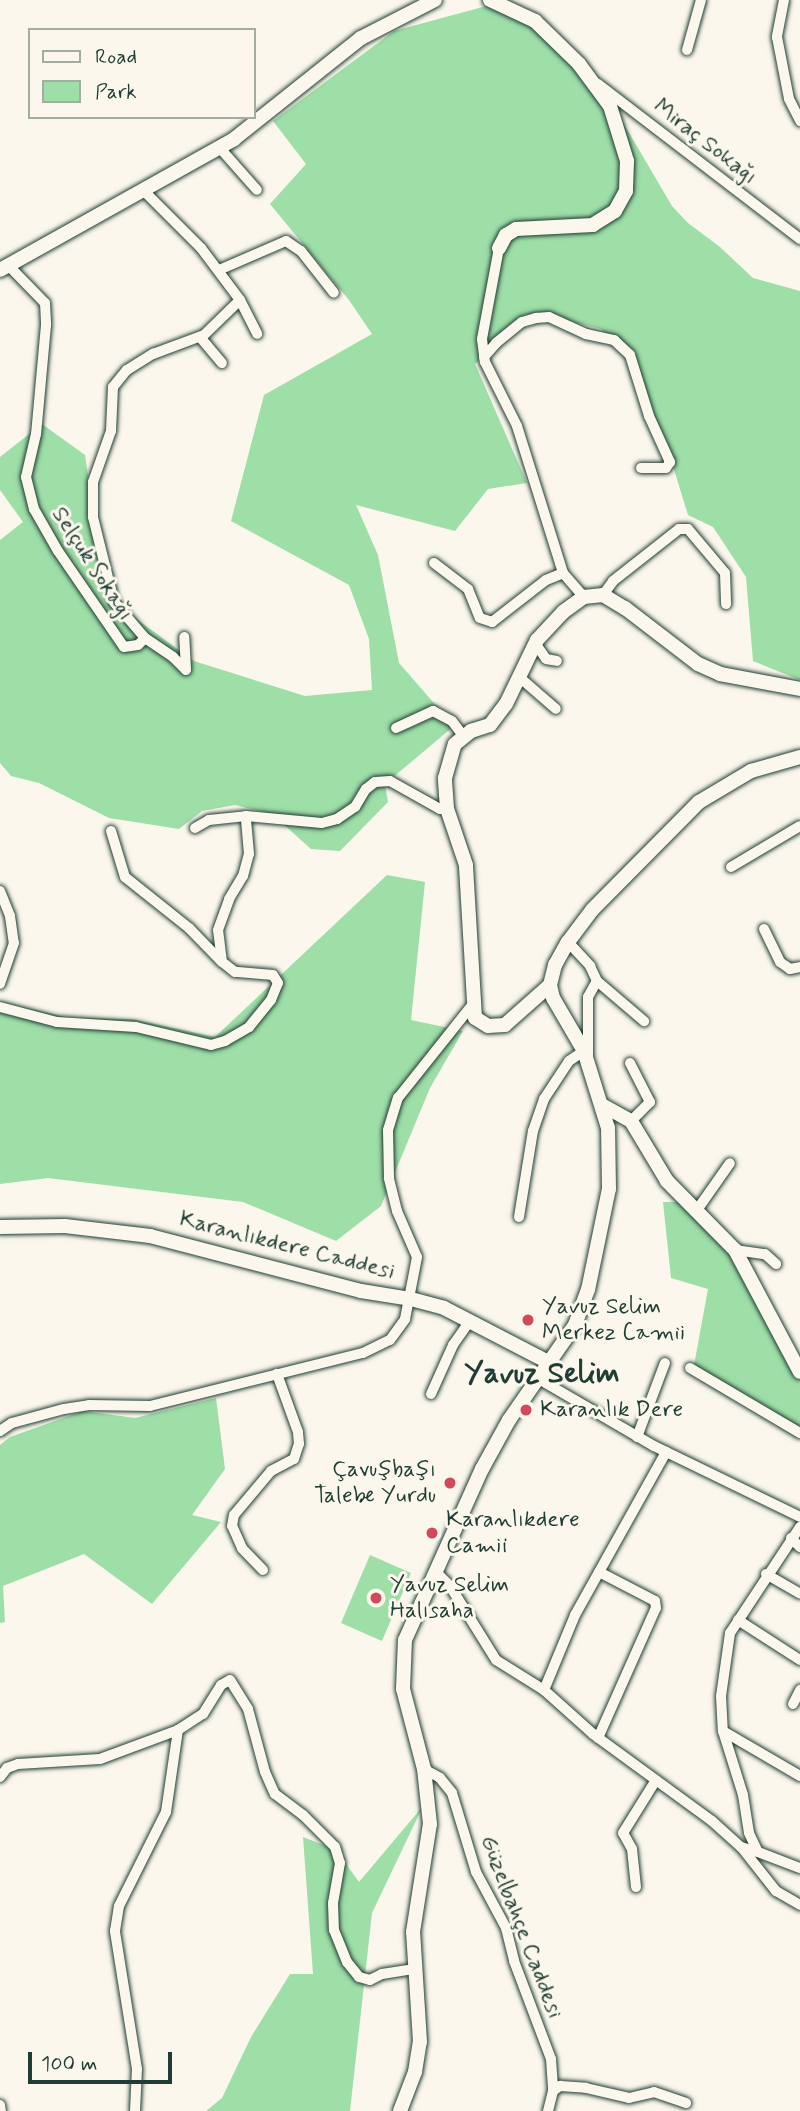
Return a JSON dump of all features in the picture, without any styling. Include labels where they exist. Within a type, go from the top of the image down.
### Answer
[{"type":"street","points":[[4,267],[234,139],[361,38],[435,0]]},
{"type":"street","points":[[490,0],[534,21],[587,75],[610,106],[627,161],[626,191],[615,211],[593,225],[516,229],[506,235],[499,248],[482,339],[484,357],[517,426],[563,573],[583,597]]},
{"type":"street","points":[[687,50],[701,0]]},
{"type":"street","points":[[784,0],[777,37],[789,99],[800,121]]},
{"type":"street","name":"Miraç Sokağı","points":[[587,75],[800,239]]},
{"type":"street","points":[[219,147],[257,190]]},
{"type":"street","points":[[143,190],[219,270],[240,300],[257,334]]},
{"type":"street","points":[[219,270],[286,241],[301,251],[334,293]]},
{"type":"street","name":"Selçuk Sokağı","points":[[4,267],[45,303],[46,325],[36,433],[26,477],[34,509],[58,551],[124,648],[138,645],[145,638]]},
{"type":"street","points":[[184,637],[186,670],[173,657],[145,638],[114,602],[93,517],[93,482],[111,431],[113,387],[127,370],[153,354],[200,337],[240,300]]},
{"type":"street","points":[[484,357],[496,343],[522,322],[536,318],[549,317],[586,334],[614,340],[630,355],[649,416],[670,462],[666,468],[641,468]]},
{"type":"street","points":[[200,337],[222,363]]},
{"type":"street","points":[[603,595],[613,581],[679,528],[688,529],[725,573],[726,604]]},
{"type":"street","points":[[434,563],[468,589],[480,618],[492,622],[546,580],[563,573]]},
{"type":"street","points":[[550,985],[505,1026],[488,1026],[474,1011],[466,865],[447,809],[448,760],[455,744],[471,731],[490,725],[506,704],[536,643],[563,612],[583,597],[603,595],[625,608],[698,664],[720,674],[800,689]]},
{"type":"street","points":[[536,643],[546,659],[557,661]]},
{"type":"street","points":[[518,676],[556,709]]},
{"type":"street","points":[[396,728],[433,711],[452,720],[464,737]]},
{"type":"street","points":[[400,2111],[415,2072],[421,2042],[415,1969],[415,1911],[430,1824],[424,1769],[403,1689],[402,1663],[410,1624],[502,1432],[537,1378],[564,1345],[582,1309],[606,1209],[611,1149],[602,1105],[586,1056],[558,1010],[550,985],[555,965],[568,942],[623,877],[699,802],[751,771],[800,757]]},
{"type":"street","points":[[195,828],[209,820],[246,816],[322,823],[337,819],[355,807],[366,789],[375,782],[390,781],[440,809],[447,809]]},
{"type":"street","points":[[222,962],[218,930],[229,899],[243,876],[249,854],[246,816]]},
{"type":"street","points":[[731,867],[800,826]]},
{"type":"street","points":[[0,1007],[57,1022],[136,1027],[211,1045],[225,1041],[249,1027],[271,1000],[278,983],[273,975],[235,972],[189,928],[125,877],[111,831]]},
{"type":"street","points":[[0,891],[10,916],[14,943],[0,984]]},
{"type":"street","points":[[764,929],[780,962],[790,969],[800,967]]},
{"type":"street","points":[[568,942],[590,965],[597,981],[644,1021]]},
{"type":"street","points":[[586,1056],[587,997],[597,981]]},
{"type":"street","points":[[0,1431],[12,1423],[64,1409],[89,1405],[150,1406],[363,1353],[390,1340],[405,1319],[411,1300],[417,1257],[397,1212],[389,1178],[388,1129],[398,1098],[474,1011]]},
{"type":"street","points":[[519,1217],[533,1131],[544,1099],[569,1061],[586,1056]]},
{"type":"street","points":[[630,1063],[650,1102],[631,1121]]},
{"type":"street","points":[[602,1105],[631,1121],[667,1181],[735,1250],[796,1358],[800,1372]]},
{"type":"street","points":[[697,1210],[730,1163]]},
{"type":"street","name":"Karanlıkdere Caddesi","points":[[0,1227],[65,1226],[150,1236],[361,1291],[444,1308],[550,1363]]},
{"type":"street","points":[[735,1250],[765,1254],[776,1264]]},
{"type":"street","points":[[431,1394],[453,1345],[470,1321]]},
{"type":"street","points":[[637,1437],[664,1363]]},
{"type":"street","points":[[690,1368],[800,1433]]},
{"type":"street","points":[[263,1570],[242,1548],[232,1526],[234,1515],[271,1471],[294,1459],[299,1444],[298,1432],[277,1374]]},
{"type":"street","points":[[537,1378],[637,1437],[800,1517]]},
{"type":"street","points":[[544,1690],[575,1615],[666,1452]]},
{"type":"street","points":[[758,1852],[749,1833],[740,1783],[723,1731],[721,1696],[725,1653],[730,1633],[766,1574],[800,1527]]},
{"type":"street","points":[[791,1538],[800,1547]]},
{"type":"street","points":[[435,1571],[450,1586],[496,1660],[544,1690],[598,1738],[741,1847],[762,1877],[776,1891],[800,1905]]},
{"type":"street","points":[[598,1738],[656,1608],[655,1601],[600,1572]]},
{"type":"street","points":[[766,1574],[800,1594]]},
{"type":"street","points":[[738,1620],[800,1660]]},
{"type":"street","points":[[0,1777],[7,1768],[18,1764],[100,1759],[178,1730],[203,1714],[221,1685],[230,1680],[248,1709],[265,1772],[275,1794],[303,1815],[335,1847],[340,1863],[332,1903],[334,1930],[347,1962],[359,1977],[370,1980],[382,1974],[415,1969]]},
{"type":"street","points":[[793,1704],[800,1690]]},
{"type":"street","points":[[135,2111],[137,2069],[115,1931],[118,1906],[166,1812],[178,1730]]},
{"type":"street","points":[[723,1731],[800,1776]]},
{"type":"street","name":"Güzelbahçe Caddesi","points":[[424,1769],[440,1777],[452,1793],[476,1872],[506,1928],[514,1961],[551,2059],[553,2091],[548,2111]]},
{"type":"street","points":[[636,1887],[632,1849],[623,1833],[656,1780]]},
{"type":"street","points":[[741,1847],[800,1868]]},
{"type":"street","points":[[553,2091],[560,2086],[586,2088],[629,2098],[654,2092],[686,2102]]},
{"type":"street","points":[[627,2111],[629,2098]]},
{"type":"street","points":[[0,2105],[1,2111]]},
{"type":"green space","points":[[490,5],[545,31],[618,114],[672,206],[688,223],[720,247],[753,278],[800,291],[800,680],[753,661],[746,577],[713,527],[688,515],[672,463],[627,360],[601,329],[541,314],[475,364],[527,483],[488,489],[455,531],[356,505],[378,555],[399,663],[454,726],[385,784],[388,802],[340,851],[311,849],[272,814],[235,805],[202,811],[179,829],[109,818],[39,783],[11,776],[0,763],[0,540],[23,522],[0,490],[0,457],[42,424],[85,455],[106,597],[194,661],[305,696],[372,690],[369,639],[349,585],[231,521],[264,395],[372,334],[349,300],[270,204],[306,164],[273,121],[394,31]]},
{"type":"green space","points":[[387,875],[425,882],[411,1020],[463,1031],[430,1088],[381,1206],[336,1241],[243,1202],[48,1178],[0,1184],[0,1002],[70,1018],[132,1019],[215,1037]]},
{"type":"green space","points":[[663,1202],[691,1202],[718,1232],[800,1357],[800,1432],[693,1371],[708,1289],[671,1278]]},
{"type":"green space","points":[[216,1398],[225,1469],[192,1515],[221,1522],[152,1604],[84,1554],[3,1586],[5,1622],[0,1623],[0,1445],[10,1437],[83,1411],[135,1418]]},
{"type":"green space","name":"Yavuz Selim Halısaha","points":[[370,1555],[411,1573],[382,1641],[341,1623]]},
{"type":"green space","points":[[423,1806],[372,1913],[350,2111],[206,2111],[222,2098],[251,2037],[290,1974],[313,1974],[303,1837],[336,1850],[359,1882]]},
{"type":"place","name":"Yavuz Selim Merkez Camii","points":[[528,1320]]},
{"type":"place","name":"Karanlık Dere","points":[[526,1410]]},
{"type":"place","name":"Çavuşbaşı Talebe Yurdu","points":[[450,1483]]},
{"type":"place","name":"Karanlıkdere Camii","points":[[432,1533]]},
{"type":"place","name":"Yavuz Selim Halısaha","points":[[376,1598]]},
{"type":"district","name":"Yavuz Selim","points":[[542,1374]]}]
